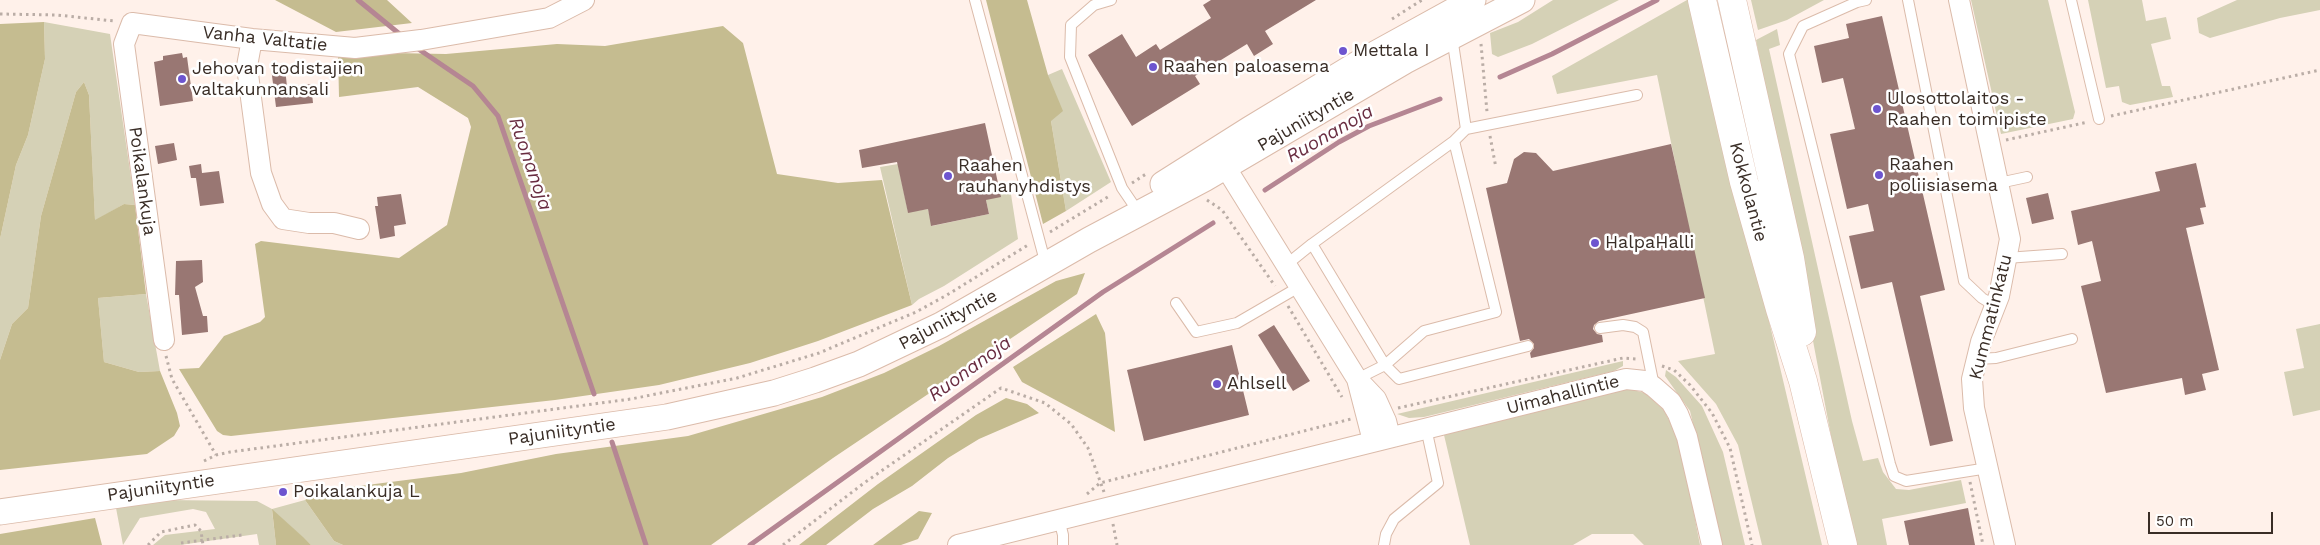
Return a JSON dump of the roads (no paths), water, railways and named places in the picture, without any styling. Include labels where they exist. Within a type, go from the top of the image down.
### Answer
[{"type":"main road","name":"Kokkolantie","points":[[1702,0],[1744,182],[1780,309],[1803,381],[1843,545]]},
{"type":"main road","name":"Kokkolantie","points":[[1732,0],[1790,258],[1806,354],[1803,381]]},
{"type":"street","name":"Vanha Valtatie","points":[[132,23],[252,39],[355,48],[421,40],[549,18],[584,0]]},
{"type":"street","name":"Pajuniityntie","points":[[0,512],[667,417],[727,404],[815,380],[859,364],[942,325],[1046,266],[1089,240],[1132,202],[1221,159],[1364,60],[1445,17],[1472,0]]},
{"type":"street","name":"Pajuniityntie","points":[[1445,17],[1476,25],[1522,0]]},
{"type":"street","name":"Kummatinkatu","points":[[1959,0],[2010,239],[2000,296],[1981,342],[1972,379],[1974,408],[2005,545]]},
{"type":"street","name":"Poikalankuja","points":[[132,23],[124,44],[164,340]]},
{"type":"street","points":[[252,39],[248,66],[251,98],[261,173],[272,204],[283,219],[309,223],[334,223],[359,229]]},
{"type":"street","points":[[1221,159],[1357,379],[1376,399],[1374,413],[1381,439]]},
{"type":"street","name":"Uimahallintie","points":[[958,545],[1626,379],[1644,381],[1671,402],[1683,426],[1712,545]]},
{"type":"lane","points":[[975,0],[1046,266]]},
{"type":"lane","points":[[1111,0],[1094,5],[1071,25],[1070,57],[1132,202]]},
{"type":"lane","points":[[1866,0],[1857,2],[1803,26],[1789,54],[1890,464],[1894,476],[1906,481],[1988,468]]},
{"type":"lane","points":[[1908,0],[1964,281],[1982,298],[1996,306]]},
{"type":"lane","points":[[2071,0],[2099,119]]},
{"type":"lane","points":[[1445,17],[1466,129]]},
{"type":"lane","points":[[1286,265],[1454,141],[1466,129],[1637,95]]},
{"type":"lane","points":[[1357,379],[1385,365],[1424,330],[1496,312],[1454,141]]},
{"type":"lane","points":[[1999,183],[2027,176]]},
{"type":"lane","points":[[1312,244],[1385,365],[1399,379],[1528,346]]},
{"type":"lane","points":[[2006,258],[2062,254]]},
{"type":"lane","points":[[1176,303],[1196,332],[1237,324],[1299,287]]},
{"type":"lane","points":[[1600,328],[1624,325],[1634,327],[1642,332],[1654,387]]},
{"type":"lane","points":[[1977,359],[1996,358],[2072,339]]},
{"type":"lane","points":[[1384,545],[1386,534],[1394,519],[1438,483],[1426,428]]},
{"type":"lane","points":[[1059,519],[1064,535],[1063,545]]},
{"type":"waterway","name":"Ruonanoja","points":[[358,0],[402,36]]},
{"type":"waterway","name":"Ruonanoja","points":[[1500,77],[1552,54],[1657,0]]},
{"type":"waterway","name":"Ruonanoja","points":[[414,46],[473,86],[498,116],[594,394]]},
{"type":"waterway","name":"Ruonanoja","points":[[1265,190],[1339,142],[1369,126],[1440,99]]},
{"type":"waterway","name":"Ruonanoja","points":[[750,545],[1103,292],[1213,223]]},
{"type":"waterway","name":"Ruonanoja","points":[[612,442],[646,545]]},
{"type":"place","name":"Mettala I","points":[[1343,51]]},
{"type":"place","name":"Raahen paloasema","points":[[1153,67]]},
{"type":"place","name":"Jehovan todistajien valtakunnansali","points":[[182,79]]},
{"type":"place","name":"Ulosottolaitos - Raahen toimipiste","points":[[1877,109]]},
{"type":"place","name":"Raahen poliisiasema","points":[[1879,175]]},
{"type":"place","name":"Raahen rauhanyhdistys","points":[[948,176]]},
{"type":"place","name":"HalpaHalli","points":[[1595,243]]},
{"type":"place","name":"Ahlsell","points":[[1217,384]]},
{"type":"place","name":"Poikalankuja L","points":[[283,492]]}]
